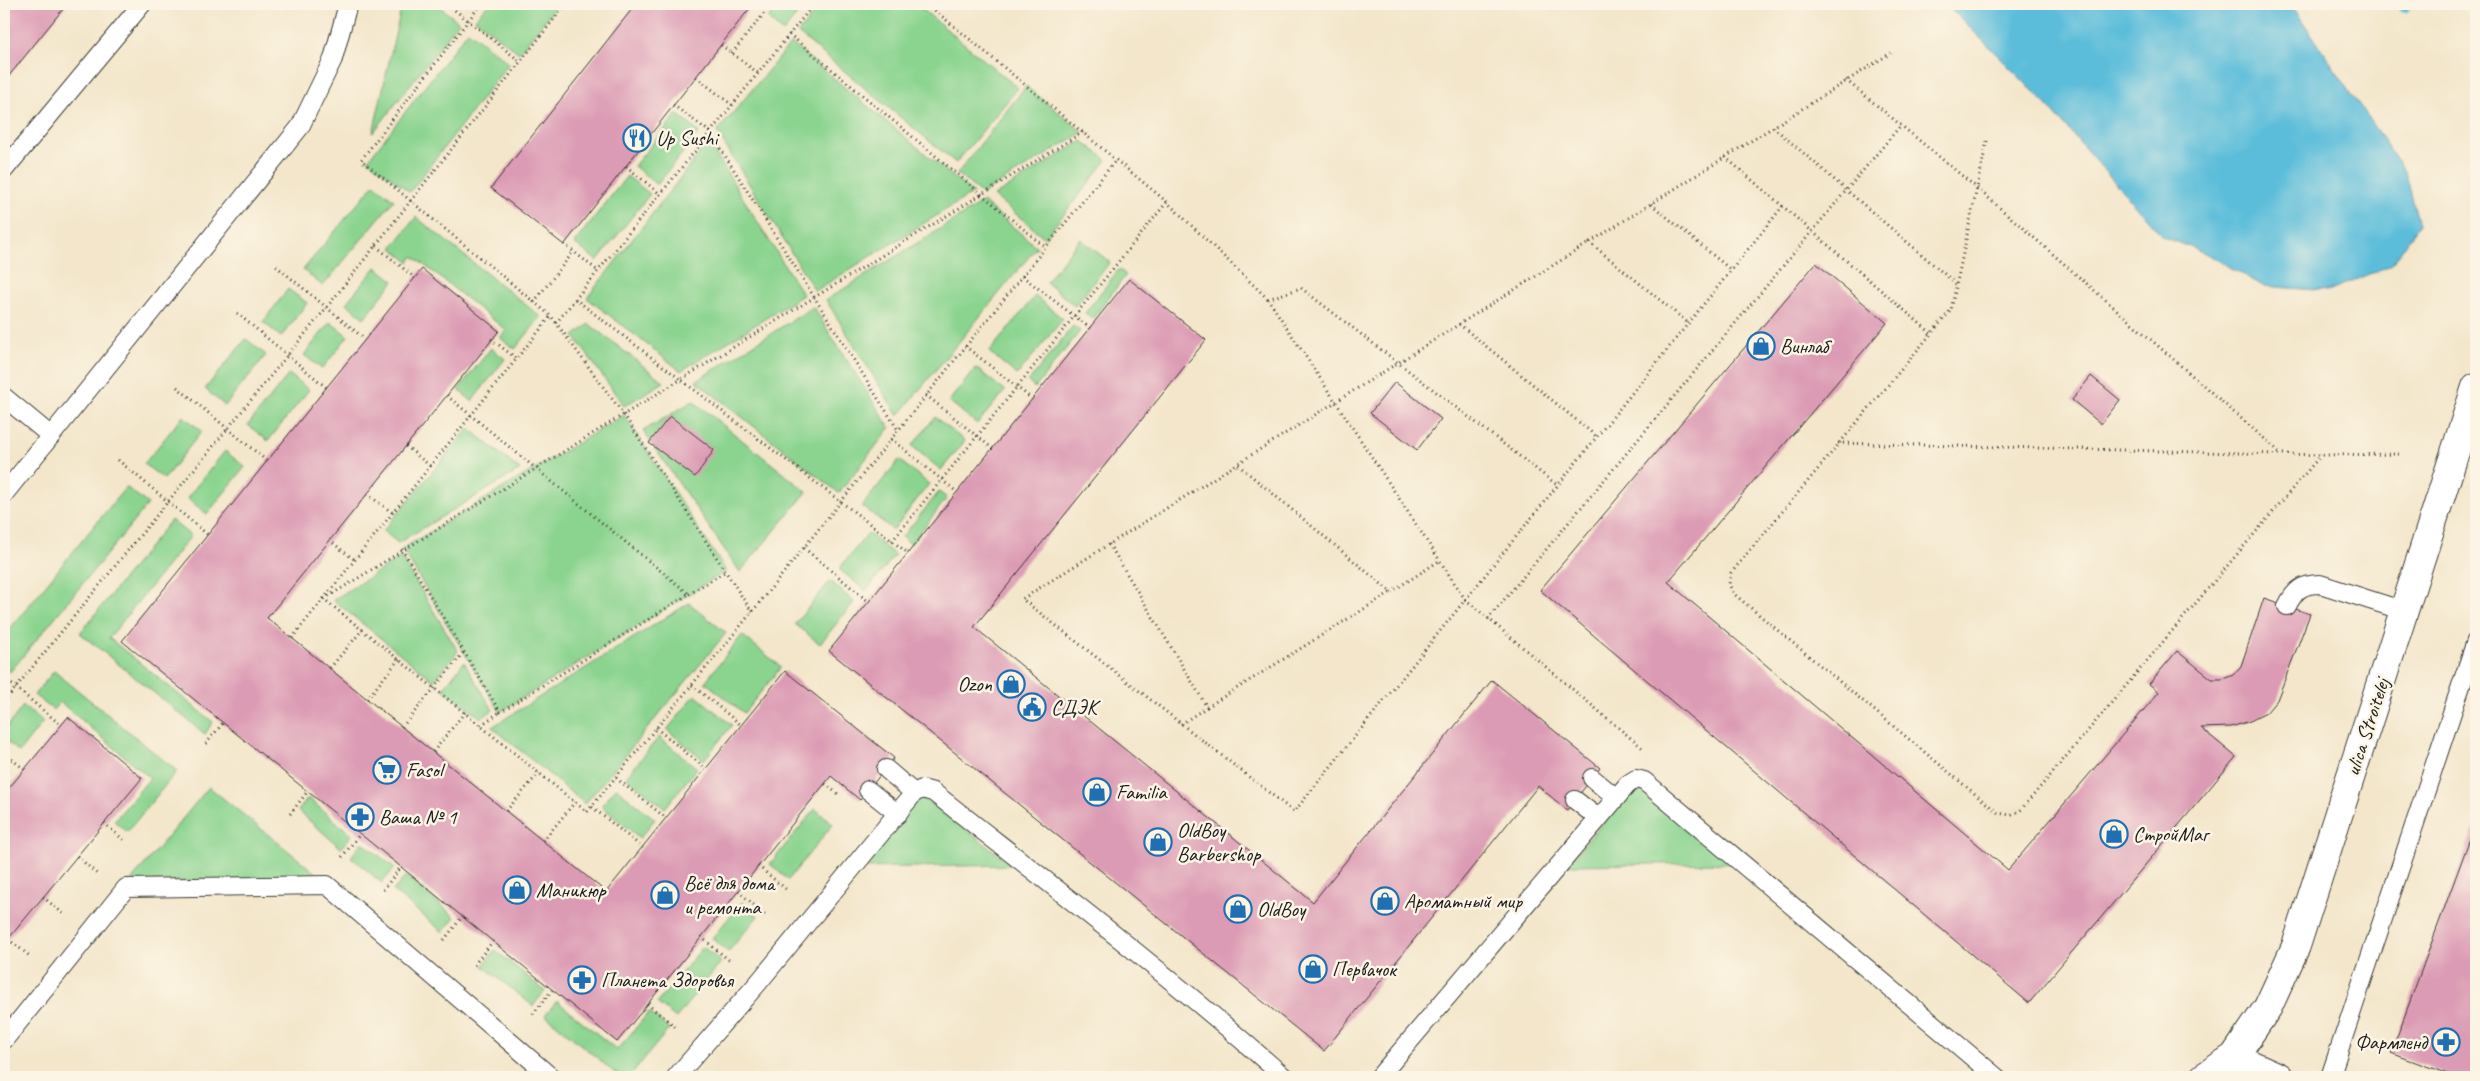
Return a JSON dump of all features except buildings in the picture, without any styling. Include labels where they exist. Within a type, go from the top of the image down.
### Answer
[{"type":"street","name":"ulica Stroitelej","points":[[2234,1057],[2268,1007],[2296,946],[2476,387]]},
{"type":"street","points":[[2204,1077],[2234,1057],[2279,1077]]},
{"type":"lane","points":[[4,170],[142,4]]},
{"type":"lane","points":[[4,494],[300,127],[334,59],[348,4]]},
{"type":"lane","points":[[4,397],[51,436]]},
{"type":"lane","points":[[2287,606],[2294,591],[2308,584],[2320,584],[2404,611]]},
{"type":"lane","points":[[2330,1077],[2476,641]]},
{"type":"lane","points":[[886,768],[914,792]]},
{"type":"lane","points":[[1592,778],[1616,798]]},
{"type":"lane","points":[[1379,1077],[1598,818],[1628,784],[1636,779],[1644,781],[1996,1077]]},
{"type":"lane","points":[[676,1077],[758,983],[898,814],[914,792],[922,789],[933,792],[1158,972],[1284,1077]]},
{"type":"lane","points":[[868,790],[898,814]]},
{"type":"lane","points":[[1575,800],[1598,818]]},
{"type":"lane","points":[[4,1040],[126,888],[327,885],[551,1077]]},
{"type":"path","points":[[447,4],[521,62]]},
{"type":"path","points":[[481,4],[361,160],[550,316],[624,415],[752,612]]},
{"type":"path","points":[[4,702],[327,308],[566,4]]},
{"type":"path","points":[[732,53],[772,4]]},
{"type":"path","points":[[556,323],[814,4]]},
{"type":"path","points":[[927,4],[1166,202],[1268,299],[1465,599]]},
{"type":"path","points":[[790,34],[1045,247]]},
{"type":"path","points":[[721,45],[758,73]]},
{"type":"path","points":[[1783,206],[1294,812],[1022,599],[1891,53]]},
{"type":"path","points":[[696,77],[732,105]]},
{"type":"path","points":[[1846,80],[1977,188],[2282,454]]},
{"type":"path","points":[[673,104],[710,132],[898,430]]},
{"type":"path","points":[[1488,619],[1901,125]]},
{"type":"path","points":[[1772,127],[1956,284]]},
{"type":"path","points":[[324,599],[1083,132]]},
{"type":"path","points":[[1987,141],[1951,310],[1731,573],[1729,584],[1734,594],[1998,813],[2010,815],[2020,810],[2321,455]]},
{"type":"path","points":[[1725,157],[1931,333]]},
{"type":"path","points":[[324,599],[587,812],[752,612],[1116,160]]},
{"type":"path","points":[[626,166],[660,194]]},
{"type":"path","points":[[892,541],[1166,202]]},
{"type":"path","points":[[1650,204],[1731,270]]},
{"type":"path","points":[[1589,242],[1688,323]]},
{"type":"path","points":[[564,244],[598,271]]},
{"type":"path","points":[[376,246],[415,278]]},
{"type":"path","points":[[534,302],[574,251]]},
{"type":"path","points":[[276,266],[365,339]]},
{"type":"path","points":[[1022,276],[1090,328]]},
{"type":"path","points":[[1268,299],[1301,288],[1558,485]]},
{"type":"path","points":[[575,299],[908,553]]},
{"type":"path","points":[[236,314],[327,388]]},
{"type":"path","points":[[292,638],[550,316]]},
{"type":"path","points":[[1459,324],[1597,437]]},
{"type":"path","points":[[491,339],[516,358]]},
{"type":"path","points":[[965,346],[1032,399]]},
{"type":"path","points":[[177,387],[267,461]]},
{"type":"path","points":[[446,395],[689,594]]},
{"type":"path","points":[[926,395],[993,448]]},
{"type":"path","points":[[891,439],[957,492]]},
{"type":"path","points":[[1838,443],[2321,455],[2398,454]]},
{"type":"path","points":[[406,446],[430,466]]},
{"type":"path","points":[[118,460],[208,535]]},
{"type":"path","points":[[1237,464],[1391,592]]},
{"type":"path","points":[[367,494],[392,513]]},
{"type":"path","points":[[330,540],[355,560]]},
{"type":"path","points":[[1109,544],[1207,707]]},
{"type":"path","points":[[803,548],[869,602]]},
{"type":"path","points":[[402,550],[500,712]]},
{"type":"path","points":[[1181,724],[1439,561]]},
{"type":"path","points":[[481,725],[726,571]]},
{"type":"path","points":[[330,668],[363,629]]},
{"type":"path","points":[[402,727],[464,652]]},
{"type":"path","points":[[367,699],[399,659]]},
{"type":"path","points":[[4,678],[61,725]]},
{"type":"path","points":[[692,685],[741,725]]},
{"type":"path","points":[[433,752],[465,712]]},
{"type":"path","points":[[206,744],[223,723]]},
{"type":"path","points":[[656,728],[706,768]]},
{"type":"path","points":[[4,752],[24,769]]},
{"type":"path","points":[[506,811],[539,773]]},
{"type":"path","points":[[616,778],[666,818]]},
{"type":"path","points":[[290,814],[308,791]]},
{"type":"path","points":[[542,840],[575,802]]},
{"type":"path","points":[[592,807],[643,848]]},
{"type":"path","points":[[104,823],[126,842]]},
{"type":"path","points":[[342,857],[360,834]]},
{"type":"path","points":[[76,856],[98,875]]},
{"type":"path","points":[[758,866],[788,890]]},
{"type":"path","points":[[383,890],[401,867]]},
{"type":"path","points":[[738,891],[767,916]]},
{"type":"path","points":[[43,897],[65,916]]},
{"type":"path","points":[[444,940],[462,917]]},
{"type":"path","points":[[701,937],[730,961]]},
{"type":"path","points":[[8,939],[31,957]]},
{"type":"path","points":[[474,965],[493,942]]},
{"type":"path","points":[[533,1014],[552,990]]},
{"type":"path","points":[[647,1004],[677,1028]]},
{"type":"green space","points":[[402,4],[436,4],[459,22],[373,133]]},
{"type":"green space","points":[[488,4],[558,4],[519,53],[475,19]]},
{"type":"green space","points":[[780,4],[806,4],[783,32],[768,19]]},
{"type":"green space","points":[[822,4],[916,4],[1018,88],[956,163],[798,33]]},
{"type":"green space","points":[[468,31],[509,63],[410,192],[368,160]]},
{"type":"green space","points":[[791,43],[973,193],[815,291],[717,132]]},
{"type":"green space","points":[[1026,86],[1083,132],[982,194],[957,174]]},
{"type":"green space","points":[[677,114],[699,132],[657,185],[634,166]]},
{"type":"green space","points":[[1082,141],[1107,160],[1045,238],[994,196]]},
{"type":"green space","points":[[708,142],[803,295],[681,371],[587,298]]},
{"type":"green space","points":[[627,176],[650,194],[597,261],[574,243]]},
{"type":"green space","points":[[374,184],[394,200],[323,286],[303,270]]},
{"type":"green space","points":[[983,202],[1037,247],[898,416],[826,300]]},
{"type":"green space","points":[[416,217],[541,317],[515,349],[500,338],[506,330],[413,256],[409,262],[392,248]]},
{"type":"green space","points":[[1080,239],[1110,262],[1075,306],[1046,282]]},
{"type":"green space","points":[[376,267],[394,281],[364,318],[346,303]]},
{"type":"green space","points":[[1119,269],[1126,275],[1092,319],[1085,313]]},
{"type":"green space","points":[[288,289],[307,303],[281,337],[263,322]]},
{"type":"green space","points":[[1035,296],[1063,319],[1017,375],[989,352]]},
{"type":"green space","points":[[813,307],[890,428],[839,493],[696,381]]},
{"type":"green space","points":[[330,322],[348,336],[322,369],[304,355]]},
{"type":"green space","points":[[589,324],[664,382],[624,406],[574,336]]},
{"type":"green space","points":[[1073,326],[1080,331],[1035,388],[1028,382]]},
{"type":"green space","points":[[246,339],[266,355],[225,406],[205,389]]},
{"type":"green space","points":[[491,348],[505,359],[472,401],[458,390]]},
{"type":"green space","points":[[976,368],[1005,391],[977,424],[949,401]]},
{"type":"green space","points":[[289,374],[309,390],[268,441],[248,425]]},
{"type":"green space","points":[[693,401],[807,492],[740,572],[643,431]]},
{"type":"green space","points":[[624,415],[726,571],[500,712],[402,549]]},
{"type":"green space","points":[[183,416],[202,431],[164,479],[144,464]]},
{"type":"green space","points":[[935,417],[965,441],[941,470],[912,446]]},
{"type":"green space","points":[[469,428],[520,470],[398,543],[383,531]]},
{"type":"green space","points":[[225,451],[245,467],[207,514],[187,498]]},
{"type":"green space","points":[[899,460],[929,484],[893,530],[862,506]]},
{"type":"green space","points":[[126,487],[148,504],[10,672],[4,667],[4,636]]},
{"type":"green space","points":[[939,492],[947,498],[911,544],[902,537]]},
{"type":"green space","points":[[171,520],[191,536],[109,638],[213,722],[205,734],[80,633]]},
{"type":"green space","points":[[868,533],[895,555],[866,591],[839,569]]},
{"type":"green space","points":[[401,557],[458,651],[434,681],[333,600]]},
{"type":"green space","points":[[830,581],[854,602],[820,644],[795,624]]},
{"type":"green space","points":[[689,603],[726,633],[585,804],[492,727]]},
{"type":"green space","points":[[742,635],[781,667],[744,713],[705,682]]},
{"type":"green space","points":[[464,662],[493,710],[481,718],[443,689]]},
{"type":"green space","points":[[54,671],[177,771],[127,832],[114,821],[150,778],[60,702],[53,710],[34,695]]},
{"type":"green space","points":[[695,695],[732,725],[704,760],[667,730]]},
{"type":"green space","points":[[23,706],[43,722],[19,752],[4,739],[4,731]]},
{"type":"green space","points":[[659,737],[697,768],[665,808],[626,777]]},
{"type":"green space","points":[[1637,782],[1731,863],[1567,865]]},
{"type":"green space","points":[[209,787],[323,879],[130,882]]},
{"type":"green space","points":[[616,788],[655,819],[640,838],[601,806]]},
{"type":"green space","points":[[922,795],[1012,865],[863,868]]},
{"type":"green space","points":[[308,798],[352,835],[341,848],[298,811]]},
{"type":"green space","points":[[815,809],[833,824],[788,880],[770,864]]},
{"type":"green space","points":[[362,842],[395,868],[382,883],[351,857]]},
{"type":"green space","points":[[406,876],[455,917],[443,932],[393,891]]},
{"type":"green space","points":[[742,902],[758,916],[728,952],[712,938]]},
{"type":"green space","points":[[703,947],[721,962],[676,1018],[657,1003]]},
{"type":"green space","points":[[495,950],[545,991],[533,1006],[483,966]]},
{"type":"green space","points":[[557,1001],[617,1050],[649,1012],[669,1029],[629,1077],[620,1077],[545,1015]]},
{"type":"water","points":[[1946,4],[2291,4],[2406,174],[2419,225],[2391,265],[2328,291],[2263,286],[2205,253],[2162,236],[2047,105]]},
{"type":"place","name":"Up Sushi","points":[[637,138]]},
{"type":"place","name":"Винлаб","points":[[1761,346]]},
{"type":"place","name":"Ozon","points":[[1011,684]]},
{"type":"place","name":"СДЭК","points":[[1032,707]]},
{"type":"place","name":"Fasol","points":[[387,770]]},
{"type":"place","name":"Familia","points":[[1097,792]]},
{"type":"place","name":"Ваша № 1","points":[[360,817]]},
{"type":"place","name":"СтройМаг","points":[[2114,834]]},
{"type":"place","name":"OldBoy Barbershop","points":[[1158,842]]},
{"type":"place","name":"Маникюр","points":[[517,890]]},
{"type":"place","name":"Всё для дома и ремонта","points":[[665,895]]},
{"type":"place","name":"Ароматный мир","points":[[1385,901]]},
{"type":"place","name":"OldBoy","points":[[1238,909]]},
{"type":"place","name":"Первачок","points":[[1313,969]]},
{"type":"place","name":"Планета Здоровья","points":[[582,980]]},
{"type":"place","name":"Фармленд","points":[[2446,1042]]}]
